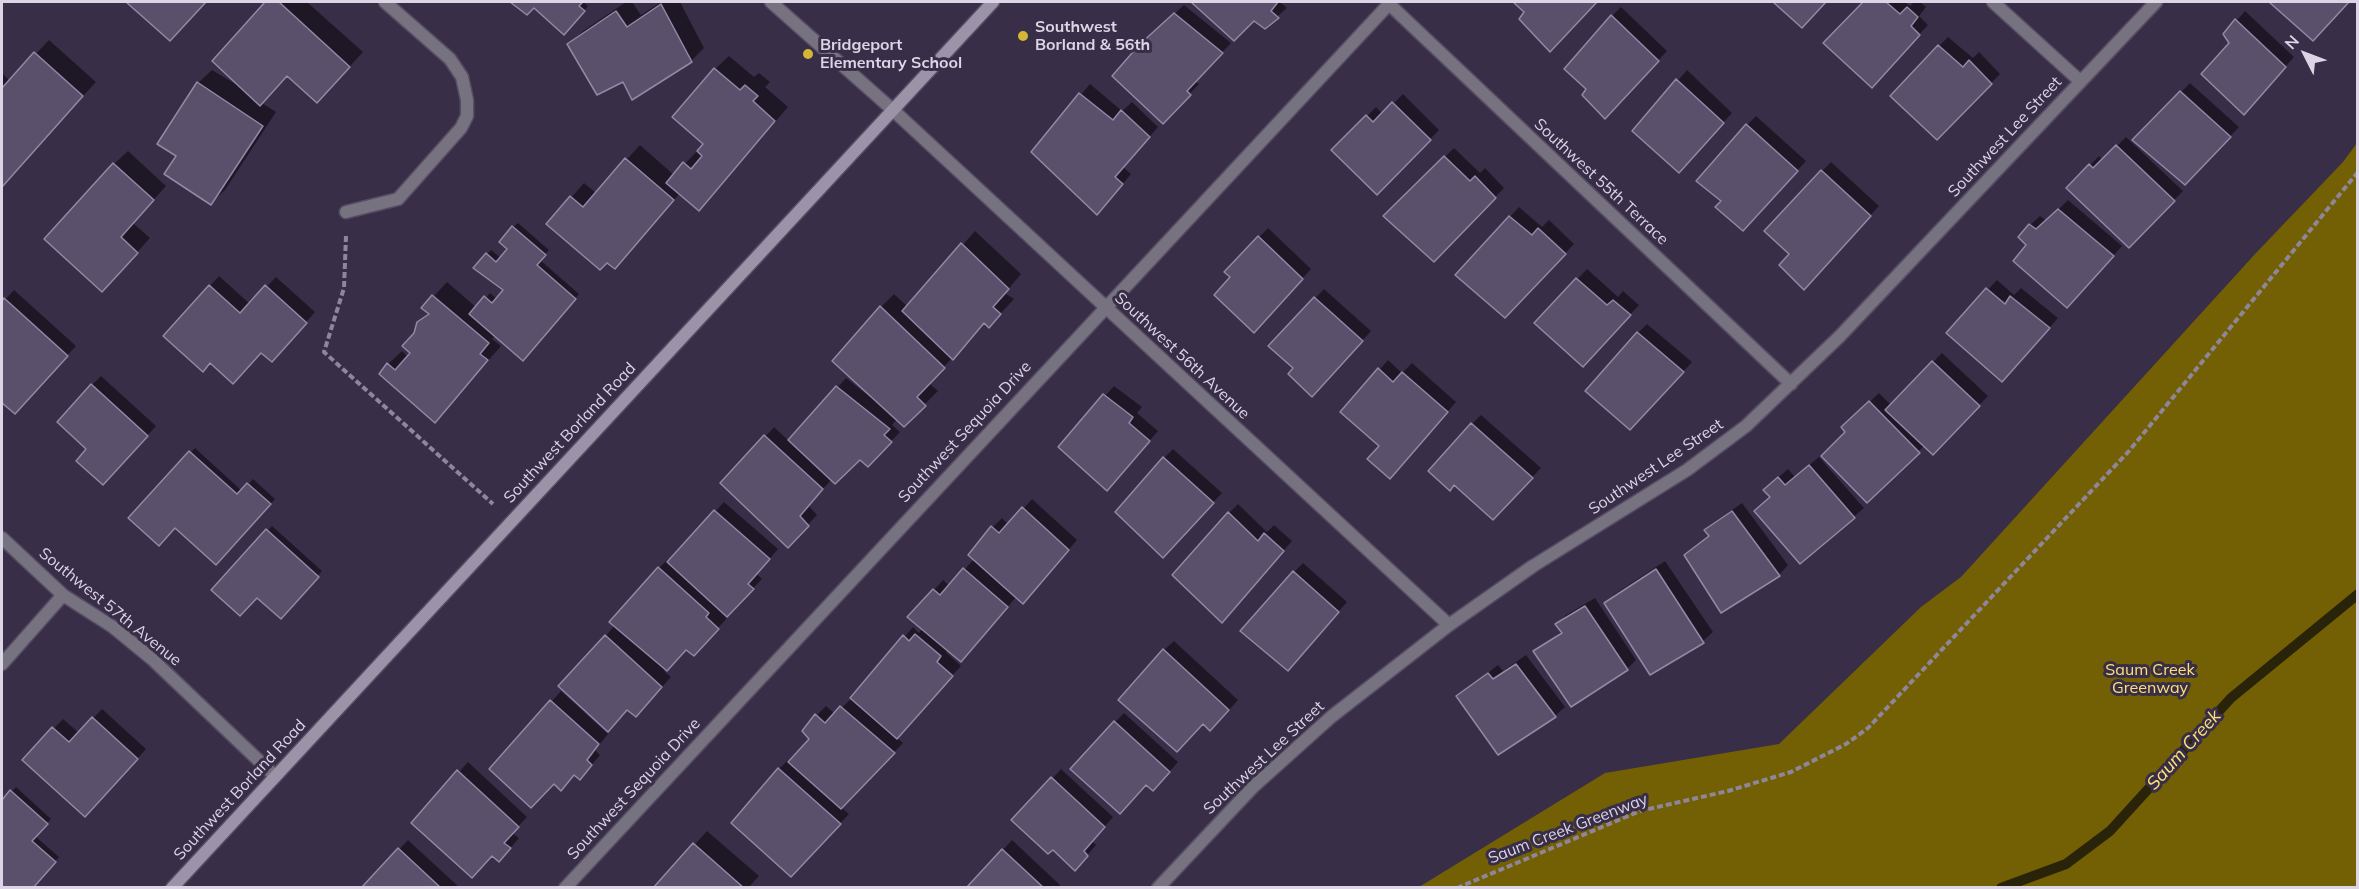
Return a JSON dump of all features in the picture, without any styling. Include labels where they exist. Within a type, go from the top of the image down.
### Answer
[{"type":"main road","name":"Southwest Borland Road","points":[[172,888],[993,2]]},
{"type":"street","points":[[346,212],[398,199],[461,128],[467,116],[467,100],[462,77],[450,59],[386,2]]},
{"type":"street","name":"Southwest 56th Avenue","points":[[771,2],[894,111],[1449,625]]},
{"type":"street","points":[[1994,2],[2080,81]]},
{"type":"street","name":"Southwest Lee Street","points":[[1158,888],[1194,846],[1262,779],[1330,717],[1449,625],[1533,566],[1688,470],[1746,426],[1791,384],[2156,2]]},
{"type":"street","name":"Southwest Sequoia Drive","points":[[565,888],[1104,307],[1390,3]]},
{"type":"street","name":"Southwest 55th Terrace","points":[[1390,3],[1791,384]]},
{"type":"street","name":"Southwest 57th Avenue","points":[[2,538],[63,595],[113,627],[152,659],[275,776]]},
{"type":"street","points":[[2,664],[63,595]]},
{"type":"path","name":"Saum Creek Greenway","points":[[1457,888],[1640,811],[1728,791],[1791,772],[1846,744],[1868,728],[2129,451],[2358,172]]},
{"type":"path","points":[[346,212],[344,288],[324,352],[511,521]]},
{"type":"green space","name":"Saum Creek Greenway","points":[[2357,143],[2357,887],[1419,887],[1605,773],[1779,744],[1921,607],[1961,577],[2256,253],[2343,162]]},
{"type":"building","points":[[126,2],[206,2],[170,41]]},
{"type":"building","points":[[265,2],[279,2],[350,67],[317,103],[287,76],[260,106],[212,61]]},
{"type":"building","points":[[510,2],[583,2],[579,6],[585,11],[564,35],[534,8],[527,15]]},
{"type":"building","points":[[1191,2],[1278,2],[1271,11],[1279,18],[1265,29],[1254,21],[1234,41]]},
{"type":"building","points":[[1513,2],[1597,2],[1550,52],[1519,19],[1524,12]]},
{"type":"building","points":[[1773,2],[1826,2],[1802,28]]},
{"type":"building","points":[[1863,2],[1886,2],[1900,14],[1907,7],[1918,17],[1911,26],[1920,35],[1872,88],[1823,43]]},
{"type":"building","points":[[2269,2],[2349,2],[2313,41]]},
{"type":"building","points":[[661,4],[692,62],[632,100],[623,82],[597,95],[567,44],[616,11],[627,27]]},
{"type":"building","points":[[1174,13],[1223,53],[1187,91],[1191,95],[1163,124],[1112,76],[1139,45]]},
{"type":"building","points":[[1611,15],[1659,61],[1605,119],[1582,95],[1586,89],[1564,69]]},
{"type":"building","points":[[2235,19],[2286,67],[2244,115],[2201,74],[2229,43],[2223,34]]},
{"type":"building","points":[[1938,45],[1963,67],[1969,60],[1992,84],[1937,140],[1890,96]]},
{"type":"building","points":[[34,52],[83,96],[2,187],[2,88]]},
{"type":"building","points":[[714,68],[740,90],[745,85],[758,96],[753,101],[775,121],[699,211],[666,183],[683,162],[691,169],[702,156],[697,151],[703,144],[672,117]]},
{"type":"building","points":[[1676,79],[1724,123],[1679,173],[1632,131]]},
{"type":"building","points":[[197,82],[263,126],[211,205],[164,174],[176,156],[157,144]]},
{"type":"building","points":[[2180,91],[2231,137],[2185,185],[2132,140]]},
{"type":"building","points":[[1079,93],[1113,120],[1121,110],[1150,137],[1115,177],[1123,184],[1097,215],[1031,152]]},
{"type":"building","points":[[1392,102],[1431,140],[1377,195],[1331,150],[1366,115],[1373,122]]},
{"type":"building","points":[[1746,124],[1798,171],[1743,231],[1715,207],[1721,201],[1696,181]]},
{"type":"building","points":[[2116,145],[2175,201],[2129,248],[2066,188],[2089,164],[2093,168]]},
{"type":"building","points":[[1444,156],[1470,181],[1475,176],[1496,198],[1434,262],[1383,216]]},
{"type":"building","points":[[625,158],[674,200],[615,269],[607,263],[600,270],[546,224],[570,196],[583,207]]},
{"type":"building","points":[[113,163],[154,200],[121,237],[138,253],[102,292],[44,239]]},
{"type":"building","points":[[1821,170],[1871,216],[1804,290],[1779,265],[1789,254],[1764,231]]},
{"type":"building","points":[[2058,209],[2114,256],[2067,308],[2013,261],[2026,245],[2018,237],[2029,224],[2036,229]]},
{"type":"building","points":[[1509,216],[1532,235],[1538,228],[1566,254],[1505,318],[1455,275]]},
{"type":"building","points":[[512,226],[546,255],[537,265],[576,299],[523,361],[469,314],[484,296],[492,303],[503,290],[473,268],[486,253],[496,262],[507,249],[499,242]]},
{"type":"building","points":[[1258,236],[1303,279],[1254,333],[1214,295],[1230,277],[1224,272]]},
{"type":"building","points":[[961,243],[1009,289],[993,307],[1001,314],[989,328],[984,323],[953,360],[902,311]]},
{"type":"building","points":[[1576,278],[1607,305],[1613,300],[1631,315],[1583,367],[1534,323]]},
{"type":"building","points":[[209,285],[240,313],[265,285],[307,323],[272,362],[261,353],[233,384],[210,363],[203,372],[163,336]]},
{"type":"building","points":[[1986,288],[2005,304],[2010,296],[2050,328],[2002,382],[1946,333]]},
{"type":"building","points":[[432,295],[489,343],[480,354],[488,360],[435,423],[379,374],[387,363],[395,370],[410,353],[402,346],[414,333],[417,322],[429,314],[421,308]]},
{"type":"building","points":[[1314,297],[1363,341],[1312,397],[1288,374],[1293,368],[1268,346]]},
{"type":"building","points":[[4,298],[68,356],[15,414],[2,403],[2,301]]},
{"type":"building","points":[[880,306],[945,368],[917,397],[926,406],[904,427],[832,361]]},
{"type":"building","points":[[1637,332],[1684,372],[1630,430],[1585,391]]},
{"type":"building","points":[[1932,361],[1980,406],[1933,455],[1885,410]]},
{"type":"building","points":[[1378,368],[1393,382],[1402,372],[1448,412],[1390,479],[1367,459],[1379,446],[1340,412]]},
{"type":"building","points":[[91,384],[148,436],[103,485],[76,461],[86,449],[57,422]]},
{"type":"building","points":[[836,386],[890,429],[884,435],[892,442],[868,467],[860,460],[835,484],[788,440]]},
{"type":"building","points":[[1103,394],[1133,417],[1129,423],[1150,441],[1107,491],[1058,447]]},
{"type":"building","points":[[1869,401],[1920,453],[1867,503],[1821,456],[1845,432],[1841,427]]},
{"type":"building","points":[[1471,423],[1533,478],[1493,520],[1454,485],[1450,491],[1428,471]]},
{"type":"building","points":[[764,435],[823,489],[800,516],[809,526],[788,548],[720,483]]},
{"type":"building","points":[[189,451],[237,494],[247,483],[271,504],[216,565],[175,528],[159,546],[128,518]]},
{"type":"building","points":[[1163,457],[1214,503],[1163,558],[1115,512]]},
{"type":"building","points":[[1809,465],[1855,518],[1800,564],[1754,511],[1770,497],[1763,490],[1778,477],[1785,485]]},
{"type":"building","points":[[1022,507],[1069,550],[1023,604],[968,555],[991,526],[999,533]]},
{"type":"building","points":[[714,510],[770,559],[748,584],[754,589],[727,617],[667,562]]},
{"type":"building","points":[[1732,511],[1780,576],[1721,613],[1684,555],[1709,536],[1704,530]]},
{"type":"building","points":[[1228,512],[1258,541],[1264,533],[1284,551],[1222,623],[1172,575]]},
{"type":"building","points":[[266,529],[319,577],[281,619],[257,598],[240,616],[211,590]]},
{"type":"building","points":[[658,567],[709,613],[706,617],[719,629],[694,656],[686,650],[667,671],[609,622]]},
{"type":"building","points":[[963,568],[1008,607],[961,662],[907,617],[933,589],[940,595]]},
{"type":"building","points":[[1656,569],[1704,643],[1650,675],[1604,603]]},
{"type":"building","points":[[1293,571],[1339,612],[1288,671],[1240,631]]},
{"type":"building","points":[[1585,606],[1628,670],[1571,707],[1533,651],[1562,633],[1555,624]]},
{"type":"building","points":[[915,634],[941,656],[937,662],[953,676],[897,739],[850,698],[903,635],[909,641]]},
{"type":"building","points":[[605,635],[662,687],[636,717],[627,710],[608,732],[558,686]]},
{"type":"building","points":[[1163,649],[1229,710],[1210,731],[1203,724],[1177,752],[1118,700]]},
{"type":"building","points":[[1516,664],[1556,717],[1498,755],[1456,696],[1488,673],[1493,679]]},
{"type":"building","points":[[550,700],[599,744],[587,760],[592,765],[580,780],[574,775],[561,791],[554,784],[531,808],[489,769]]},
{"type":"building","points":[[840,706],[895,753],[841,809],[788,762],[809,739],[802,731],[815,714],[825,723]]},
{"type":"building","points":[[92,717],[138,759],[85,817],[22,760],[52,727],[69,742]]},
{"type":"building","points":[[1114,721],[1170,772],[1153,791],[1146,785],[1120,814],[1070,769]]},
{"type":"building","points":[[778,768],[841,824],[791,877],[731,823]]},
{"type":"building","points":[[457,770],[519,827],[504,843],[511,848],[499,862],[492,856],[472,878],[411,823]]},
{"type":"building","points":[[1051,777],[1105,827],[1084,851],[1088,856],[1075,871],[1053,850],[1048,854],[1011,820]]},
{"type":"building","points":[[10,790],[48,824],[32,841],[56,862],[33,888],[2,888],[2,800]]},
{"type":"building","points":[[693,843],[744,888],[653,888]]},
{"type":"building","points":[[398,848],[441,888],[361,888]]},
{"type":"building","points":[[1002,849],[1044,888],[966,888]]},
{"type":"waterway","name":"Saum Creek","points":[[2001,888],[2066,864],[2110,831],[2231,698],[2358,594]]},
{"type":"place","name":"Southwest Borland & 56th","points":[[1023,36]]},
{"type":"place","name":"Bridgeport Elementary School","points":[[808,54]]}]
